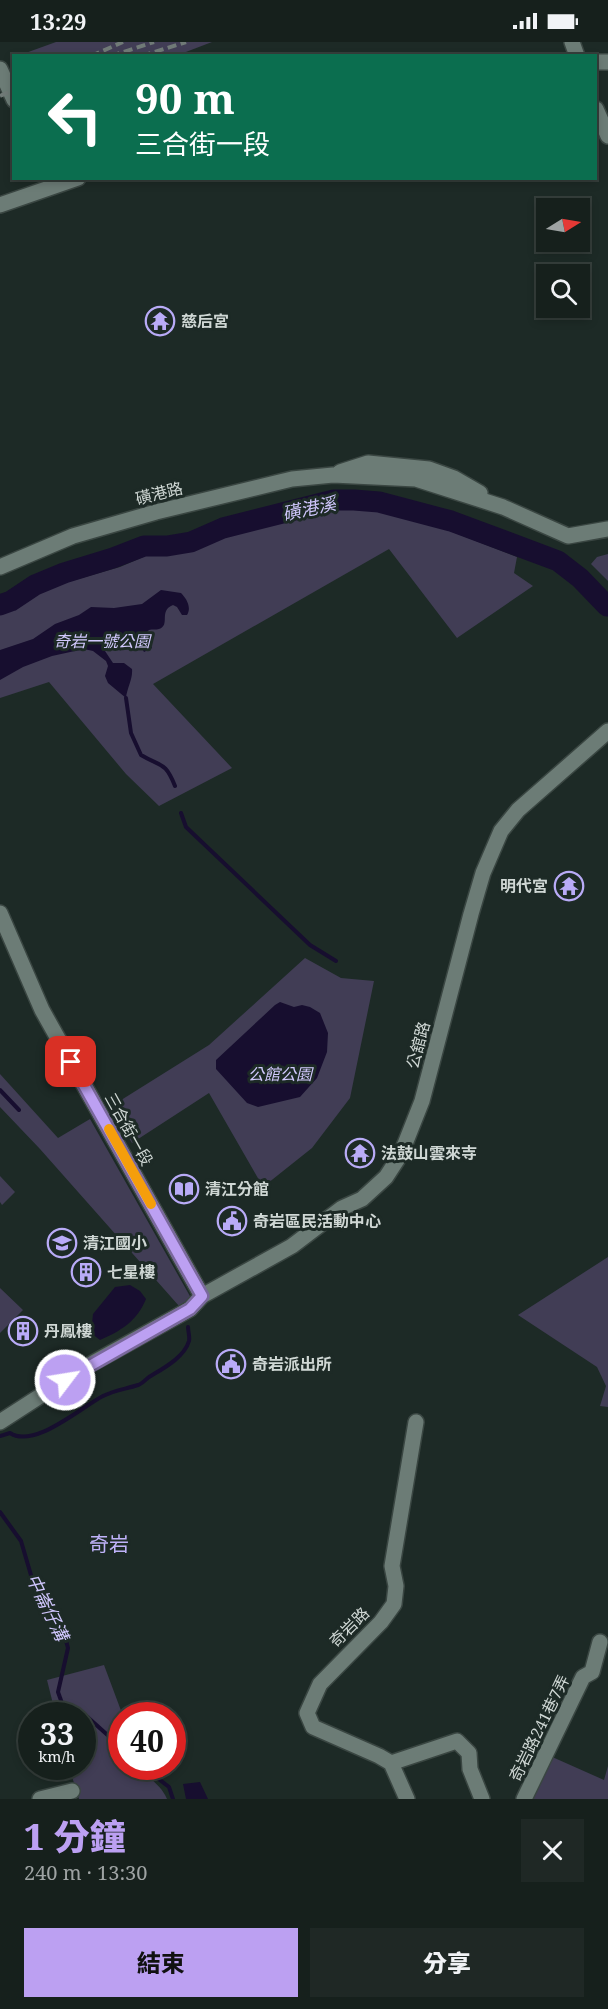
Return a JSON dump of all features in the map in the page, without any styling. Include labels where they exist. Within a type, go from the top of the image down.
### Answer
[{"type":"street","points":[[0,69],[12,96]]},
{"type":"street","points":[[597,111],[608,135]]},
{"type":"street","points":[[0,205],[72,180]]},
{"type":"street","name":"磺港路","points":[[0,567],[73,537],[133,518],[292,479],[333,475],[416,479],[503,507],[568,536],[608,529]]},
{"type":"street","name":"公舘路","points":[[0,1422],[82,1369],[185,1312],[202,1296],[292,1246],[342,1208],[362,1199],[386,1177],[401,1154],[422,1101],[483,873],[501,831],[518,810],[608,731]]},
{"type":"street","name":"三合街一段","points":[[0,913],[42,1010],[202,1296]]},
{"type":"street","name":"奇岩路","points":[[391,1763],[313,1727],[307,1713],[320,1684],[381,1622],[394,1604],[396,1586],[392,1566],[416,1422]]},
{"type":"street","name":"奇岩路241巷7弄","points":[[524,1799],[583,1677],[592,1672],[600,1642]]},
{"type":"street","points":[[407,1799],[391,1763],[457,1741],[470,1754],[470,1769],[482,1799]]},
{"type":"street","points":[[40,1799],[72,1791]]},
{"type":"green space","points":[[56,42],[212,42],[181,54],[23,54]]},
{"type":"green space","name":"奇岩一號公園","points":[[348,505],[381,509],[427,522],[517,557],[514,573],[533,586],[457,638],[389,549],[153,684],[232,768],[159,806],[126,774],[49,682],[0,698],[0,612],[39,592],[120,567],[148,555],[181,552],[217,536],[330,506]]},
{"type":"green space","points":[[608,554],[608,581],[591,564],[597,557]]},
{"type":"green space","name":"公館公園","points":[[305,958],[341,978],[374,981],[350,1098],[312,1148],[263,1187],[209,1093],[132,1143],[110,1107],[209,1045]]},
{"type":"green space","points":[[0,1074],[58,1138],[90,1119],[191,1298],[179,1306],[0,1107]]},
{"type":"green space","points":[[0,1176],[15,1192],[2,1205],[0,1202]]},
{"type":"green space","points":[[608,1257],[608,1407],[600,1406],[606,1386],[597,1367],[518,1315]]},
{"type":"green space","points":[[0,1288],[23,1310],[0,1333]]},
{"type":"green space","points":[[104,1665],[118,1702],[108,1702],[108,1780],[152,1780],[167,1799],[79,1799],[73,1780],[96,1780],[96,1702],[52,1702],[47,1680]]},
{"type":"green space","points":[[550,1756],[604,1780],[608,1766],[608,1799],[532,1799]]},
{"type":"shaded area","points":[[161,590],[181,593],[189,606],[187,615],[182,615],[173,605],[169,608],[162,627],[146,633],[152,648],[144,652],[135,640],[130,639],[124,643],[117,636],[112,637],[105,651],[113,663],[124,663],[132,669],[126,698],[108,683],[105,676],[108,666],[106,661],[93,651],[84,649],[52,656],[23,667],[0,680],[0,650],[33,639],[55,624],[79,615],[91,607],[114,608],[142,604]]},
{"type":"shaded area","points":[[280,1002],[294,1007],[302,1005],[310,1007],[320,1013],[328,1033],[327,1052],[317,1078],[300,1097],[258,1107],[247,1103],[216,1069],[216,1060]]},
{"type":"shaded area","points":[[130,1285],[140,1291],[146,1299],[142,1307],[127,1324],[100,1340],[91,1333],[93,1314],[115,1287]]},
{"type":"shaded area","points":[[200,1782],[208,1799],[186,1799],[183,1784]]},
{"type":"waterway","name":"磺港溪","points":[[0,605],[11,601],[35,585],[64,573],[144,546],[167,546],[191,542],[223,528],[334,500],[354,500],[379,502],[451,521],[558,561],[580,578],[607,606]]},
{"type":"waterway","points":[[126,698],[131,733],[141,755],[165,768],[175,786]]},
{"type":"waterway","points":[[181,813],[186,827],[310,945],[336,961]]},
{"type":"waterway","name":"中崙仔溝","points":[[0,1090],[19,1110]]},
{"type":"waterway","name":"中崙仔溝","points":[[0,1436],[10,1433],[31,1436],[57,1425],[103,1396],[141,1384],[182,1353],[189,1341],[188,1327]]},
{"type":"waterway","name":"中崙仔溝","points":[[0,1512],[21,1541],[33,1582],[65,1637],[68,1648],[58,1692],[63,1706],[72,1712],[83,1713],[108,1735]]},
{"type":"waterway","name":"中崙仔溝","points":[[160,1780],[169,1787],[173,1799]]},
{"type":"railway","points":[[96,54],[123,42]]},
{"type":"railway","points":[[117,54],[154,42]]},
{"type":"railway","points":[[148,54],[186,42]]},
{"type":"railway","points":[[0,96],[12,91]]},
{"type":"slow traffic","points":[[109,1129],[151,1204]]},
{"type":"place","name":"慈后宮","points":[[160,321]]},
{"type":"place","name":"明代宮","points":[[569,886]]},
{"type":"place","name":"法鼓山雲來寺","points":[[360,1153]]},
{"type":"place","name":"清江分館","points":[[184,1189]]},
{"type":"place","name":"奇岩區民活動中心","points":[[232,1221]]},
{"type":"place","name":"清江國小","points":[[62,1243]]},
{"type":"place","name":"七星樓","points":[[86,1272]]},
{"type":"place","name":"丹鳳樓","points":[[23,1331]]},
{"type":"place","name":"奇岩派出所","points":[[231,1364]]},
{"type":"district","name":"奇岩","points":[[109,1543]]},
{"type":"route","points":[[65,1380],[190,1309],[202,1296],[71,1062]]}]
